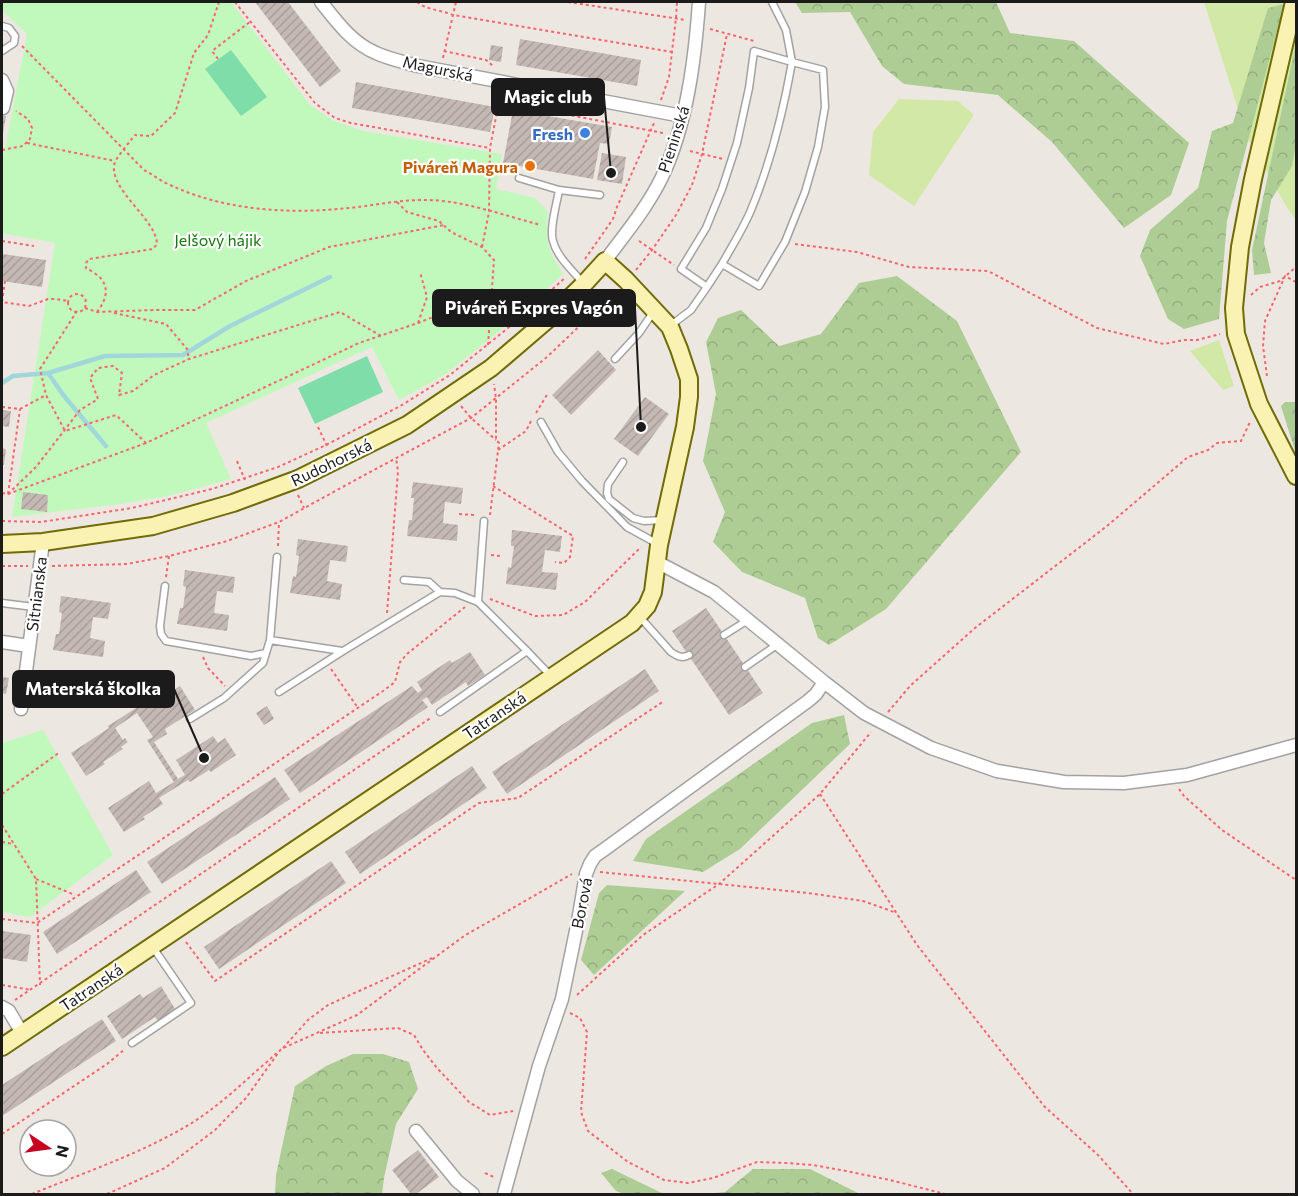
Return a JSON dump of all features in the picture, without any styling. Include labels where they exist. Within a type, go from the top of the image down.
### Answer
[{"type":"street","name":"Magurská","points":[[321,2],[353,40],[376,53],[418,66],[682,116]]},
{"type":"street","name":"Pieninská","points":[[605,261],[643,211],[662,177],[676,141],[697,40],[699,2]]},
{"type":"street","points":[[1294,2],[1253,179],[1240,247],[1234,308],[1236,334],[1259,404],[1296,476]]},
{"type":"street","points":[[2,80],[7,91],[4,108]]},
{"type":"street","name":"Rudohorská","points":[[2,544],[43,542],[153,526],[298,479],[407,425],[491,368],[546,321],[605,261]]},
{"type":"street","name":"Tatranská","points":[[2,1047],[632,623],[647,606],[653,592],[657,562],[654,542],[664,520],[685,427],[689,379],[670,327],[605,261]]},
{"type":"street","name":"Sitnianska","points":[[21,708],[43,542]]},
{"type":"street","points":[[657,562],[714,592],[864,713],[931,748],[997,771],[1064,782],[1124,783],[1187,775],[1296,745]]},
{"type":"street","name":"Sitnianska","points":[[2,642],[29,646]]},
{"type":"street","name":"Borová","points":[[504,1194],[539,1066],[558,1012],[586,874],[595,856],[808,701],[824,682]]},
{"type":"street","points":[[2,1008],[9,1011],[22,1033]]},
{"type":"street","points":[[416,1131],[457,1181],[473,1194]]},
{"type":"lane","points":[[670,327],[691,310],[722,264],[750,212],[772,151],[784,106],[792,62],[786,30],[772,2]]},
{"type":"lane","points":[[2,26],[9,28],[15,36],[14,43],[2,51]]},
{"type":"lane","points":[[707,287],[681,269],[706,228],[722,189],[739,132],[749,88],[754,51],[823,70],[825,108],[818,147],[806,192],[785,242],[759,286],[722,264]]},
{"type":"lane","points":[[519,178],[559,190],[600,195]]},
{"type":"lane","points":[[559,190],[552,240],[558,254],[584,284]]},
{"type":"lane","points":[[615,359],[655,311]]},
{"type":"lane","points":[[541,422],[558,452],[582,481],[627,527],[654,542]]},
{"type":"lane","points":[[623,462],[608,484],[609,499],[633,518],[644,521],[664,520]]},
{"type":"lane","points":[[478,602],[484,521]]},
{"type":"lane","points":[[189,719],[224,699],[263,663],[270,640],[277,557]]},
{"type":"lane","points":[[404,580],[429,582],[440,592]]},
{"type":"lane","points":[[165,586],[161,634],[166,640],[251,656],[266,653]]},
{"type":"lane","points":[[279,692],[440,592],[455,593],[478,602],[551,677]]},
{"type":"lane","points":[[2,603],[34,607]]},
{"type":"lane","points":[[639,616],[671,652],[681,657],[689,655]]},
{"type":"lane","points":[[724,635],[748,620]]},
{"type":"lane","points":[[270,640],[343,651]]},
{"type":"lane","points":[[745,667],[778,644]]},
{"type":"lane","points":[[440,712],[527,651]]},
{"type":"lane","points":[[132,1043],[191,1002],[152,946]]},
{"type":"path","points":[[97,312],[106,297],[105,288],[102,279],[86,268],[86,263],[89,260],[153,249],[157,244],[157,236],[120,188],[114,172],[115,161],[135,135],[151,136],[175,113],[195,53],[208,35],[219,2]]},
{"type":"path","points":[[236,2],[315,103],[335,118],[351,123],[490,148]]},
{"type":"path","points":[[417,2],[422,6],[453,15],[672,52]]},
{"type":"path","points":[[440,70],[456,2]]},
{"type":"path","points":[[568,2],[686,20]]},
{"type":"path","points":[[660,102],[669,77],[676,2]]},
{"type":"path","points":[[218,59],[212,51],[251,21]]},
{"type":"path","points":[[710,29],[758,42]]},
{"type":"path","points":[[635,271],[676,215],[692,185],[702,154],[727,33]]},
{"type":"path","points":[[14,43],[24,48],[144,170],[167,184],[207,199],[249,208],[297,211],[338,210],[429,200],[455,203],[552,228]]},
{"type":"path","points":[[482,247],[489,212],[490,148],[501,91]]},
{"type":"path","points":[[536,98],[548,111],[663,133]]},
{"type":"path","points":[[2,150],[23,146],[30,139],[32,128],[28,119],[19,112],[4,108]]},
{"type":"path","points":[[2,521],[41,522],[132,508],[212,489],[278,467],[327,445],[402,405],[450,375],[488,345],[583,261],[614,219],[655,118]]},
{"type":"path","points":[[27,143],[115,161]]},
{"type":"path","points":[[690,151],[716,157]]},
{"type":"path","points":[[397,202],[407,212],[439,221],[451,232],[482,247],[494,260],[488,345]]},
{"type":"path","points":[[85,308],[86,301],[81,294],[72,295],[69,302],[70,308],[77,311],[85,308],[97,312],[195,310],[246,280],[329,247],[444,225]]},
{"type":"path","points":[[2,241],[34,246]]},
{"type":"path","points":[[639,241],[665,260]]},
{"type":"path","points":[[785,242],[857,252],[909,267],[988,272],[1097,328],[1164,344],[1197,340],[1225,332],[1236,326]]},
{"type":"path","points":[[1234,308],[1260,287],[1280,280],[1296,267]]},
{"type":"path","points":[[417,324],[427,297],[420,272]]},
{"type":"path","points":[[1285,276],[1296,282]]},
{"type":"path","points":[[1267,380],[1263,346],[1265,321],[1285,276]]},
{"type":"path","points":[[5,281],[2,302],[28,306],[48,299],[69,302]]},
{"type":"path","points":[[2,493],[8,494],[146,443],[359,344],[417,324],[491,294]]},
{"type":"path","points":[[65,430],[46,395],[40,369],[77,311]]},
{"type":"path","points":[[108,311],[166,324],[187,349],[189,359]]},
{"type":"path","points":[[8,494],[36,467],[80,410],[98,399],[90,378],[98,368],[113,366],[122,373],[119,395],[133,391],[154,375],[189,359],[340,312],[381,336]]},
{"type":"path","points":[[452,395],[471,418],[496,440],[494,384]]},
{"type":"path","points":[[2,407],[20,410],[46,395]]},
{"type":"path","points":[[558,1012],[643,935],[719,884],[820,794],[879,721],[911,686],[975,628],[1107,526],[1188,457],[1208,450],[1217,443],[1241,441],[1259,404]]},
{"type":"path","points":[[8,494],[20,410]]},
{"type":"path","points":[[65,430],[116,415],[146,443]]},
{"type":"path","points":[[318,427],[334,461]]},
{"type":"path","points":[[498,450],[526,431]]},
{"type":"path","points":[[386,625],[398,471],[396,458]]},
{"type":"path","points":[[237,461],[244,479]]},
{"type":"path","points":[[494,486],[573,536],[570,557],[564,563],[555,562]]},
{"type":"path","points":[[277,557],[279,522]]},
{"type":"path","points":[[488,598],[536,616],[563,615],[585,602],[654,542]]},
{"type":"path","points":[[486,555],[500,556]]},
{"type":"path","points":[[168,568],[169,556]]},
{"type":"path","points":[[2,919],[37,923],[358,708],[395,682],[400,662],[407,654],[466,606]]},
{"type":"path","points":[[196,647],[208,668],[231,693]]},
{"type":"path","points":[[336,676],[358,708]]},
{"type":"path","points":[[184,939],[215,981],[479,803],[518,798],[664,700]]},
{"type":"path","points":[[2,1008],[32,990],[440,712]]},
{"type":"path","points":[[2,794],[60,752]]},
{"type":"path","points":[[1170,777],[1184,796],[1222,830],[1296,880]]},
{"type":"path","points":[[820,794],[917,945],[1044,1106],[1098,1155],[1133,1194]]},
{"type":"path","points":[[2,825],[36,879],[40,984]]},
{"type":"path","points":[[2,842],[13,844]]},
{"type":"path","points":[[107,1194],[165,1168],[215,1130],[246,1098],[281,1049],[357,1015],[464,936],[590,864]]},
{"type":"path","points":[[603,871],[808,893],[863,901],[896,913]]},
{"type":"path","points":[[36,879],[76,895]]},
{"type":"path","points":[[32,1194],[136,1152],[186,1127],[217,1104],[281,1049],[308,1020],[328,1005],[438,955]]},
{"type":"path","points":[[2,985],[32,990]]},
{"type":"path","points":[[558,1012],[569,1013],[580,1018],[587,1032],[581,1112],[588,1131],[628,1162],[664,1180],[688,1183],[713,1178],[757,1162],[787,1163],[846,1171],[945,1194]]},
{"type":"path","points":[[317,1033],[398,1028],[414,1035],[437,1068],[469,1102],[490,1115],[517,1110]]},
{"type":"path","points":[[2,1134],[107,1064],[132,1043]]},
{"type":"path","points":[[485,1173],[498,1180]]},
{"type":"green space","name":"Jelšový hájik","points":[[2,2],[231,2],[310,105],[334,121],[363,131],[502,154],[496,189],[535,198],[548,212],[548,245],[563,274],[496,334],[444,375],[399,400],[372,347],[206,423],[231,479],[168,496],[12,517],[55,243],[2,233],[2,154],[4,154],[27,34],[2,11]]},
{"type":"green space","points":[[795,2],[996,2],[1010,33],[1074,41],[1189,143],[1171,195],[1124,228],[1052,142],[998,95],[904,84],[882,66],[850,12],[802,13]]},
{"type":"green space","points":[[1204,2],[1296,2],[1296,220],[1248,140]]},
{"type":"green space","points":[[1284,4],[1227,221],[1219,319],[1184,329],[1168,319],[1140,256],[1150,230],[1198,188],[1212,131],[1233,123],[1268,8]]},
{"type":"green space","points":[[1296,43],[1296,144],[1292,166],[1271,200],[1264,243],[1271,273],[1254,275],[1252,250]]},
{"type":"green space","points":[[231,50],[267,97],[241,116],[205,69]]},
{"type":"green space","points":[[899,99],[958,101],[974,115],[914,206],[869,175],[873,132]]},
{"type":"green space","points":[[897,276],[957,321],[1021,452],[886,609],[829,645],[818,638],[805,598],[742,572],[713,542],[725,512],[703,461],[716,394],[706,342],[718,318],[741,310],[779,346],[821,334],[859,283]]},
{"type":"green space","points":[[1219,340],[1234,386],[1223,390],[1190,351]]},
{"type":"green space","points":[[367,356],[383,392],[315,424],[298,388]]},
{"type":"green space","points":[[1285,402],[1296,402],[1296,454],[1281,406]]},
{"type":"green space","points":[[844,715],[850,744],[740,849],[703,872],[633,861],[646,839],[812,723]]},
{"type":"green space","points":[[43,730],[113,855],[30,917],[2,912],[2,743]]},
{"type":"green space","points":[[607,885],[685,891],[594,975],[581,960],[599,893]]},
{"type":"green space","points":[[353,1054],[383,1054],[409,1062],[418,1089],[396,1124],[382,1194],[275,1194],[276,1175],[295,1086],[326,1066]]},
{"type":"green space","points":[[612,1169],[664,1194],[624,1194],[616,1191],[601,1173]]},
{"type":"green space","points":[[753,1169],[810,1169],[860,1194],[702,1194],[725,1192]]},
{"type":"building","points":[[255,2],[288,2],[341,71],[320,87]]},
{"type":"building","points":[[520,39],[641,60],[637,86],[516,65]]},
{"type":"building","points":[[491,45],[503,47],[501,62],[489,60]]},
{"type":"building","points":[[356,82],[495,107],[490,132],[352,108]]},
{"type":"building","points":[[513,110],[612,127],[609,144],[600,143],[593,179],[503,163]]},
{"type":"building","points":[[2,115],[6,116],[3,133],[2,133]]},
{"type":"building","points":[[602,153],[626,157],[622,184],[597,180]]},
{"type":"building","points":[[2,254],[46,260],[42,287],[2,281]]},
{"type":"building","points":[[598,350],[616,370],[571,415],[552,395]]},
{"type":"building","points":[[645,397],[669,414],[638,456],[614,439]]},
{"type":"building","points":[[2,410],[11,411],[9,427],[2,426]]},
{"type":"building","points":[[2,448],[6,449],[4,465],[2,465]]},
{"type":"building","points":[[413,482],[463,488],[461,504],[445,502],[443,523],[458,525],[457,541],[407,536],[409,520],[412,520]]},
{"type":"building","points":[[23,492],[48,495],[47,512],[21,509]]},
{"type":"building","points":[[512,530],[562,536],[560,552],[545,550],[542,572],[558,573],[556,590],[506,584],[514,546],[511,546]]},
{"type":"building","points":[[298,539],[348,546],[346,562],[330,560],[327,581],[342,584],[340,600],[290,593],[293,576],[296,577],[299,556],[296,555]]},
{"type":"building","points":[[185,570],[235,577],[233,593],[217,591],[214,613],[229,615],[227,631],[177,624],[180,608],[183,608],[186,587],[183,586]]},
{"type":"building","points":[[61,596],[111,603],[108,619],[93,617],[90,638],[105,641],[103,657],[53,650],[56,634],[59,634],[62,613],[59,612]]},
{"type":"building","points":[[706,608],[763,693],[729,715],[672,631]]},
{"type":"building","points":[[470,652],[485,675],[468,686],[466,682],[432,705],[427,697],[422,700],[428,707],[300,793],[284,770],[412,686],[418,693],[422,690],[417,682],[450,660],[452,663]]},
{"type":"building","points":[[645,669],[659,691],[507,794],[492,772]]},
{"type":"building","points":[[2,677],[9,678],[6,694],[2,693]]},
{"type":"building","points":[[180,686],[195,710],[165,729],[167,734],[154,742],[178,779],[185,775],[176,760],[213,736],[218,743],[225,738],[236,755],[211,772],[209,770],[190,782],[188,780],[159,798],[163,804],[124,832],[108,808],[149,781],[156,793],[174,782],[147,740],[153,737],[137,713],[115,728],[123,740],[125,738],[128,742],[121,747],[123,749],[86,776],[71,753],[147,701],[150,705]]},
{"type":"building","points":[[267,706],[274,719],[264,725],[256,713]]},
{"type":"building","points":[[472,766],[487,788],[360,874],[345,852]]},
{"type":"building","points":[[275,777],[290,799],[162,884],[147,862]]},
{"type":"building","points":[[331,861],[346,883],[219,969],[204,947]]},
{"type":"building","points":[[136,870],[151,892],[57,954],[43,932]]},
{"type":"building","points":[[2,931],[31,935],[27,962],[2,958]]},
{"type":"building","points":[[161,986],[175,1009],[158,1021],[155,1017],[122,1039],[107,1016],[140,994],[143,998]]},
{"type":"building","points":[[102,1019],[116,1041],[2,1116],[2,1085]]},
{"type":"building","points":[[418,1150],[439,1177],[416,1194],[411,1194],[392,1170]]},
{"type":"waterway","points":[[48,373],[105,356],[183,355],[230,326],[330,277]]},
{"type":"waterway","points":[[2,383],[13,376],[48,373],[106,446]]},
{"type":"place","name":"Fresh","points":[[585,133]]},
{"type":"place","name":"Piváreň Magura","points":[[530,166]]},
{"type":"place","name":"Magic club","points":[[611,173]]},
{"type":"place","name":"Piváreň Expres Vagón","points":[[641,427]]},
{"type":"place","name":"Materská školka","points":[[204,758]]}]
